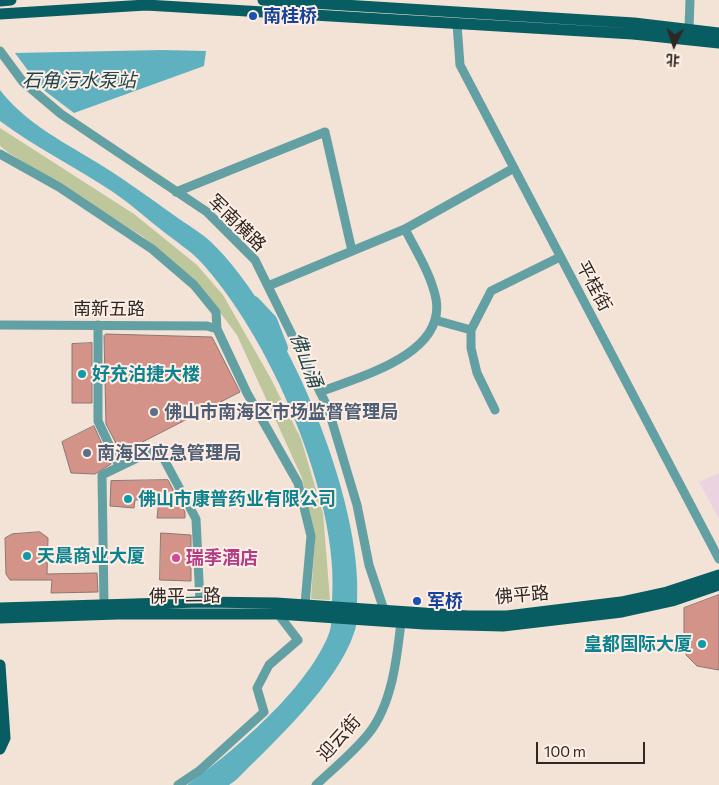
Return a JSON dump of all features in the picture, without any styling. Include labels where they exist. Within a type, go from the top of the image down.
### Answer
[{"type":"main road","points":[[0,1],[11,0]]},
{"type":"main road","points":[[263,0],[408,5],[634,23],[719,33]]},
{"type":"main road","points":[[0,14],[146,5],[220,5],[457,24],[633,34],[719,43]]},
{"type":"main road","name":"佛平路","points":[[370,614],[384,610],[507,616],[621,602],[667,592],[719,574]]},
{"type":"main road","name":"佛平路","points":[[325,611],[370,614],[400,622],[503,626],[622,612],[672,601],[719,585]]},
{"type":"main road","name":"佛平二路","points":[[0,608],[200,602],[305,604],[325,611]]},
{"type":"main road","name":"佛平二路","points":[[0,618],[117,614],[278,614],[325,611]]},
{"type":"main road","points":[[0,665],[5,738],[0,749]]},
{"type":"street","points":[[688,29],[690,0]]},
{"type":"street","name":"平桂街","points":[[457,24],[460,65],[719,559]]},
{"type":"street","name":"军南横路","points":[[0,51],[23,82],[60,114],[206,212],[255,260],[328,408],[357,505],[369,566],[384,610]]},
{"type":"street","points":[[176,192],[325,132],[352,251]]},
{"type":"street","points":[[0,154],[59,188],[152,249],[194,285],[216,312],[217,329],[247,393],[298,483],[311,536],[305,604]]},
{"type":"street","points":[[268,286],[404,229],[514,168]]},
{"type":"street","points":[[320,392],[381,369],[404,357],[423,341],[435,320],[436,300],[428,276],[404,229]]},
{"type":"street","points":[[495,410],[478,373],[471,348],[471,330],[491,291],[560,257]]},
{"type":"street","points":[[435,320],[471,330]]},
{"type":"street","points":[[98,324],[98,420],[119,466]]},
{"type":"street","name":"南新五路","points":[[0,325],[207,326],[217,329]]},
{"type":"street","points":[[104,605],[102,475],[158,448],[196,519],[200,602]]},
{"type":"street","points":[[178,785],[199,771],[264,712],[257,688],[270,665],[298,640],[278,614]]},
{"type":"street","name":"迎云街","points":[[316,785],[370,732],[389,693],[397,656],[400,622]]},
{"type":"shaded area","points":[[719,473],[719,519],[699,482]]},
{"type":"green space","points":[[0,128],[134,214],[197,265],[223,295],[270,377],[301,439],[323,513],[330,600],[311,599],[315,538],[302,478],[237,335],[197,282],[142,236],[0,146]]},
{"type":"water","name":"石角污水泵站","points":[[206,51],[204,66],[74,113],[41,88],[15,53]]},
{"type":"water","points":[[0,90],[9,101],[42,129],[123,179],[198,231],[211,242],[239,273],[266,314],[292,360],[314,410],[333,462],[348,513],[356,560],[357,602],[355,629],[346,652],[319,692],[286,730],[229,785],[187,785],[247,737],[286,698],[317,657],[330,632],[332,619],[332,560],[325,515],[312,467],[295,419],[274,372],[250,329],[224,290],[194,255],[126,201],[0,121]]},
{"type":"building","name":"佛山市南海区市场监督管理局","points":[[106,334],[212,337],[240,392],[121,453],[106,424],[104,336]]},
{"type":"building","name":"好充泊捷大楼","points":[[92,343],[92,403],[72,403],[72,344]]},
{"type":"building","name":"南海区应急管理局","points":[[94,426],[111,464],[95,474],[71,473],[62,442]]},
{"type":"building","name":"佛山市康普药业有限公司","points":[[168,480],[185,512],[185,518],[157,518],[159,499],[135,500],[134,508],[110,506],[111,481]]},
{"type":"building","name":"天晨商业大厦","points":[[40,532],[48,538],[47,574],[97,573],[98,592],[51,593],[52,580],[10,580],[6,574],[5,538],[12,534]]},
{"type":"building","name":"瑞季酒店","points":[[161,533],[191,535],[191,581],[160,580]]},
{"type":"building","name":"皇都国际大厦","points":[[719,595],[719,670],[697,666],[686,655],[684,608]]},
{"type":"waterway","name":"佛山涌","points":[[254,302],[271,320],[282,348]]},
{"type":"place","name":"南桂桥","points":[[253,16]]},
{"type":"place","name":"好充泊捷大楼","points":[[82,374]]},
{"type":"place","name":"佛山市南海区市场监督管理局","points":[[154,412]]},
{"type":"place","name":"南海区应急管理局","points":[[87,453]]},
{"type":"place","name":"佛山市康普药业有限公司","points":[[128,499]]},
{"type":"place","name":"天晨商业大厦","points":[[27,556]]},
{"type":"place","name":"瑞季酒店","points":[[176,558]]},
{"type":"place","name":"军桥","points":[[417,601]]},
{"type":"place","name":"皇都国际大厦","points":[[702,644]]}]
